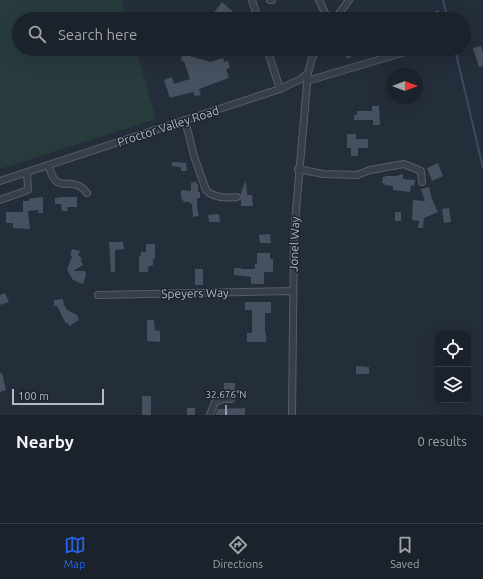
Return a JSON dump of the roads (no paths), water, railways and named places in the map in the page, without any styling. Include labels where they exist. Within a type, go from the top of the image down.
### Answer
[{"type":"street","points":[[252,0],[256,12]]},
{"type":"street","points":[[319,0],[325,12]]},
{"type":"street","points":[[339,12],[349,0]]},
{"type":"street","points":[[270,56],[280,89]]},
{"type":"street","points":[[308,73],[313,56]]},
{"type":"street","points":[[306,81],[391,56]]},
{"type":"street","name":"Proctor Valley Road","points":[[0,181],[280,89],[301,79],[308,73]]},
{"type":"street","name":"Jonel Way","points":[[292,415],[292,291],[294,233],[298,169],[308,73]]},
{"type":"street","points":[[185,120],[194,156],[206,190],[215,196],[237,197]]},
{"type":"street","points":[[298,169],[324,174],[357,175],[370,170],[404,164],[421,171],[422,182]]},
{"type":"street","points":[[48,165],[55,180],[61,184],[74,183],[84,188],[87,193]]},
{"type":"street","points":[[0,200],[28,190],[27,172]]},
{"type":"street","name":"Speyers Way","points":[[98,295],[292,291]]},
{"type":"street","points":[[210,415],[215,402],[223,399],[231,399]]},
{"type":"waterway","points":[[443,0],[446,12]]},
{"type":"waterway","points":[[457,56],[483,168]]}]
